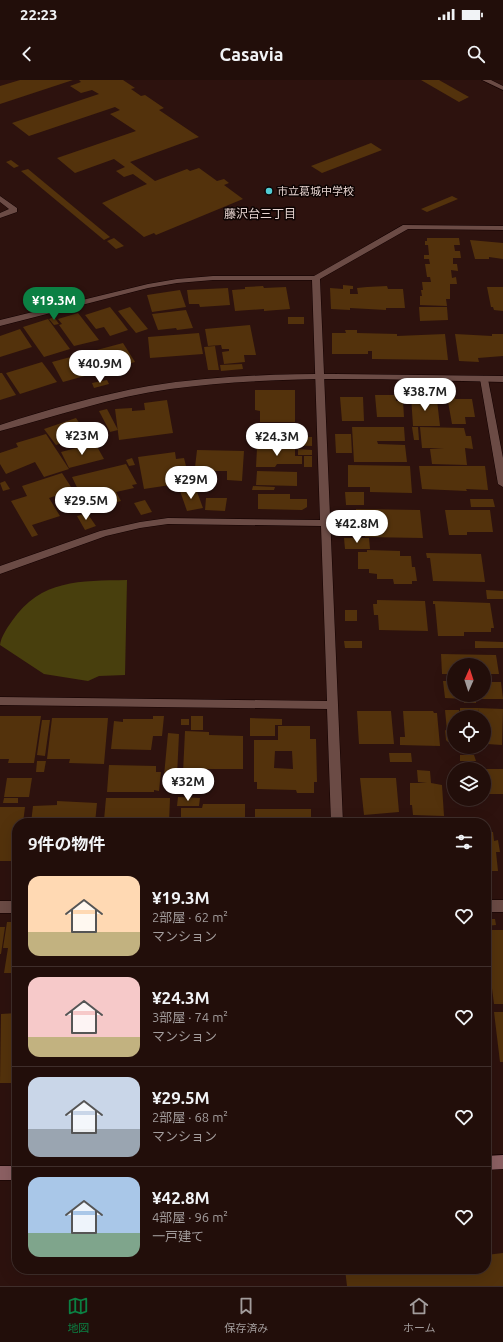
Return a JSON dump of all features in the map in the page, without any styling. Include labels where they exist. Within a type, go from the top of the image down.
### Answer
[{"type":"main road","points":[[491,1162],[503,1162]]},
{"type":"main road","points":[[0,1173],[12,1173]]},
{"type":"street","points":[[485,80],[503,88]]},
{"type":"street","points":[[0,198],[14,210],[0,216]]},
{"type":"street","points":[[0,323],[148,286],[177,281],[213,278],[316,278],[406,227],[503,228]]},
{"type":"street","points":[[316,278],[337,818]]},
{"type":"street","points":[[0,428],[86,403],[170,386],[248,379],[503,379]]},
{"type":"street","points":[[484,379],[503,484]]},
{"type":"street","points":[[0,570],[104,533],[140,525],[168,521],[326,523]]},
{"type":"street","points":[[0,701],[332,705]]},
{"type":"street","points":[[491,906],[503,906]]},
{"type":"street","points":[[0,907],[12,907]]},
{"type":"shaded area","points":[[127,580],[125,675],[99,676],[88,681],[44,674],[0,645],[6,630],[23,607],[36,597],[49,590],[78,582]]},
{"type":"building","points":[[20,80],[73,80],[0,104],[0,86]]},
{"type":"building","points":[[79,80],[123,80],[135,88],[131,89],[141,96],[145,95],[164,108],[159,110],[199,137],[130,162],[155,181],[187,169],[190,171],[199,168],[217,181],[224,179],[229,183],[224,185],[243,199],[156,235],[154,233],[144,237],[102,203],[147,184],[133,174],[124,177],[116,171],[125,167],[114,159],[75,173],[57,158],[136,131],[110,114],[120,110],[115,107],[29,136],[12,123],[99,94],[92,90],[81,93],[70,86],[81,82]]},
{"type":"building","points":[[421,80],[439,80],[469,97],[459,102]]},
{"type":"building","points":[[371,143],[382,150],[322,173],[311,166]]},
{"type":"building","points":[[11,160],[19,166],[14,168],[6,162]]},
{"type":"building","points":[[28,169],[110,237],[104,240],[21,171]]},
{"type":"building","points":[[452,196],[458,199],[427,212],[421,209]]},
{"type":"building","points":[[114,238],[124,246],[116,249],[107,241]]},
{"type":"building","points":[[427,238],[459,238],[460,245],[454,245],[455,251],[460,251],[461,258],[453,258],[453,264],[457,264],[458,271],[451,270],[452,278],[456,277],[457,284],[450,284],[450,299],[446,299],[447,306],[420,305],[420,296],[422,296],[421,290],[423,290],[422,282],[431,282],[430,277],[427,277],[425,264],[430,264],[429,259],[424,259],[424,255],[429,255],[428,245],[425,245]]},
{"type":"building","points":[[470,240],[503,243],[503,259],[489,257],[489,259],[475,259]]},
{"type":"building","points":[[343,285],[353,286],[353,289],[350,289],[350,294],[358,294],[357,288],[367,287],[387,286],[388,289],[403,289],[405,308],[386,308],[386,310],[350,308],[350,310],[331,309],[330,288],[343,289]]},
{"type":"building","points":[[263,286],[264,288],[286,287],[290,309],[235,311],[232,290],[245,289],[245,287]]},
{"type":"building","points":[[487,287],[503,287],[503,311],[494,310],[493,307],[491,307]]},
{"type":"building","points":[[228,288],[230,305],[200,307],[199,304],[189,304],[187,290]]},
{"type":"building","points":[[180,290],[186,307],[152,312],[147,295]]},
{"type":"building","points":[[110,307],[128,330],[110,336],[104,327],[96,329],[85,315]]},
{"type":"building","points":[[130,307],[148,329],[136,333],[118,311]]},
{"type":"building","points":[[419,307],[447,307],[448,320],[420,321]]},
{"type":"building","points":[[186,310],[193,328],[158,330],[152,314]]},
{"type":"building","points":[[78,313],[99,340],[74,346],[59,325],[62,324],[58,319]]},
{"type":"building","points":[[54,317],[59,324],[54,325],[49,319]]},
{"type":"building","points":[[288,317],[304,317],[304,324],[288,324]]},
{"type":"building","points":[[48,319],[70,349],[44,357],[23,327]]},
{"type":"building","points":[[250,325],[256,355],[244,355],[245,362],[224,364],[222,352],[229,351],[229,349],[222,349],[221,345],[208,346],[205,329]]},
{"type":"building","points":[[20,329],[32,347],[0,357],[0,336]]},
{"type":"building","points":[[345,330],[357,330],[357,333],[397,334],[397,336],[445,334],[448,360],[372,359],[372,351],[368,351],[368,354],[332,354],[332,333],[346,333]]},
{"type":"building","points":[[199,333],[203,354],[150,358],[148,337]]},
{"type":"building","points":[[455,334],[492,336],[492,334],[503,334],[503,356],[478,358],[479,362],[459,361]]},
{"type":"building","points":[[123,343],[135,362],[63,382],[52,362]]},
{"type":"building","points":[[215,346],[219,370],[208,370],[204,347]]},
{"type":"building","points":[[42,362],[57,382],[20,394],[6,373]]},
{"type":"building","points":[[242,364],[243,369],[221,371],[220,365]]},
{"type":"building","points":[[0,373],[2,373],[16,395],[0,400]]},
{"type":"building","points":[[107,380],[109,384],[94,388],[92,383]]},
{"type":"building","points":[[395,387],[407,387],[408,399],[396,399]]},
{"type":"building","points":[[424,388],[442,388],[443,398],[425,397]]},
{"type":"building","points":[[255,390],[295,390],[295,422],[260,422],[260,411],[255,410]]},
{"type":"building","points":[[375,395],[396,395],[396,401],[403,401],[404,417],[377,417]]},
{"type":"building","points":[[411,396],[422,396],[423,400],[437,400],[440,426],[413,426]]},
{"type":"building","points":[[447,396],[455,396],[455,399],[472,399],[475,417],[465,417],[466,424],[452,424]]},
{"type":"building","points":[[340,397],[363,397],[364,421],[342,421]]},
{"type":"building","points":[[167,400],[173,433],[119,440],[115,409],[132,408],[132,411],[145,410],[144,403]]},
{"type":"building","points":[[107,409],[118,430],[110,432],[99,411]]},
{"type":"building","points":[[76,418],[88,436],[56,445],[44,429]]},
{"type":"building","points":[[260,424],[260,431],[253,431],[254,425]]},
{"type":"building","points":[[352,427],[404,427],[405,441],[377,441],[378,444],[405,445],[407,462],[354,462]]},
{"type":"building","points":[[412,427],[418,427],[419,440],[414,440]]},
{"type":"building","points":[[420,427],[464,428],[466,436],[471,436],[473,449],[465,448],[467,465],[432,464],[430,449],[444,448],[422,448]]},
{"type":"building","points":[[46,434],[69,469],[44,477],[35,462],[6,474],[0,464],[0,453],[18,447],[16,443]]},
{"type":"building","points":[[335,434],[351,434],[352,453],[336,453]]},
{"type":"building","points":[[290,437],[312,437],[312,446],[290,445]]},
{"type":"building","points":[[95,443],[104,459],[69,468],[61,452]]},
{"type":"building","points":[[257,448],[295,449],[295,456],[302,456],[302,464],[277,464],[275,467],[256,467]]},
{"type":"building","points":[[298,449],[312,450],[312,455],[298,455]]},
{"type":"building","points":[[197,450],[244,451],[242,481],[227,480],[227,471],[214,471],[213,476],[194,476]]},
{"type":"building","points":[[175,452],[176,459],[184,458],[190,482],[144,489],[138,457]]},
{"type":"building","points":[[304,456],[312,456],[312,467],[304,467]]},
{"type":"building","points":[[132,458],[135,465],[129,466],[126,460]]},
{"type":"building","points":[[126,464],[137,484],[132,485],[134,488],[116,492],[121,501],[88,510],[72,477]]},
{"type":"building","points":[[348,465],[410,466],[412,493],[370,492],[370,487],[348,487]]},
{"type":"building","points":[[419,466],[485,466],[488,490],[466,489],[467,491],[422,489]]},
{"type":"building","points":[[257,471],[297,472],[297,486],[256,485]]},
{"type":"building","points":[[62,473],[73,490],[49,498],[60,516],[32,525],[38,535],[32,537],[11,501],[27,496],[22,486]]},
{"type":"building","points":[[5,481],[10,489],[3,491],[0,483]]},
{"type":"building","points":[[253,486],[275,487],[274,490],[252,490]]},
{"type":"building","points":[[196,489],[203,508],[187,511],[180,491]]},
{"type":"building","points":[[345,492],[364,492],[364,505],[346,505]]},
{"type":"building","points":[[258,494],[290,494],[290,499],[307,499],[307,507],[302,510],[258,509]]},
{"type":"building","points":[[206,498],[227,498],[225,511],[205,510]]},
{"type":"building","points":[[470,499],[493,499],[495,507],[471,507]]},
{"type":"building","points":[[145,500],[152,512],[141,515],[134,503]]},
{"type":"building","points":[[356,509],[420,510],[423,538],[365,537],[364,526],[357,526]]},
{"type":"building","points":[[445,510],[490,510],[493,532],[467,532],[467,535],[449,535]]},
{"type":"building","points":[[87,513],[96,526],[85,530],[77,516]]},
{"type":"building","points":[[344,538],[369,538],[370,549],[345,549]]},
{"type":"building","points":[[367,550],[400,551],[400,556],[411,556],[412,567],[415,567],[417,581],[412,581],[412,584],[394,584],[393,579],[377,579],[377,574],[369,573],[369,569],[358,569],[358,552],[367,552]]},
{"type":"building","points":[[426,553],[481,554],[485,582],[433,581],[430,558],[427,558]]},
{"type":"building","points":[[486,590],[503,591],[503,599],[487,599]]},
{"type":"building","points":[[377,600],[425,601],[428,631],[379,630],[378,615],[374,615],[373,604],[377,604]]},
{"type":"building","points":[[433,601],[490,603],[494,628],[491,628],[491,632],[464,632],[464,636],[438,636],[435,604],[433,604]]},
{"type":"building","points":[[345,610],[357,610],[357,621],[345,621]]},
{"type":"building","points":[[344,641],[362,641],[362,648],[345,648]]},
{"type":"building","points":[[475,641],[503,642],[503,648],[475,648]]},
{"type":"building","points":[[441,654],[496,655],[499,674],[491,674],[491,658],[447,658],[447,674],[442,674]]},
{"type":"building","points":[[443,681],[447,681],[447,698],[445,698]]},
{"type":"building","points":[[491,682],[501,682],[503,699],[491,699]]},
{"type":"building","points":[[464,702],[476,702],[476,703]]},
{"type":"building","points":[[460,708],[478,708],[478,710],[460,710]]},
{"type":"building","points":[[478,708],[503,709],[502,745],[491,744],[491,710],[478,710]]},
{"type":"building","points":[[445,710],[447,710],[447,731]]},
{"type":"building","points":[[357,711],[391,711],[394,744],[359,744]]},
{"type":"building","points":[[403,711],[433,711],[434,713],[437,713],[440,746],[400,745],[400,737],[405,737]]},
{"type":"building","points":[[0,716],[41,716],[34,763],[8,763],[9,759],[0,759]]},
{"type":"building","points":[[153,716],[164,716],[162,736],[153,736],[151,750],[111,749],[114,721],[123,722],[123,719],[153,719]]},
{"type":"building","points":[[191,716],[203,716],[203,730],[191,730]]},
{"type":"building","points":[[52,718],[108,718],[104,764],[69,763],[70,759],[47,759]]},
{"type":"building","points":[[250,718],[282,719],[282,725],[275,725],[275,736],[250,736]]},
{"type":"building","points":[[181,719],[189,719],[189,725],[181,725]]},
{"type":"building","points":[[42,720],[50,720],[45,756],[37,755]]},
{"type":"building","points":[[278,726],[310,726],[310,739],[316,739],[317,782],[314,782],[314,793],[297,793],[296,790],[257,789],[257,782],[254,782],[254,740],[278,740]],"holes":[[[275,751],[292,751],[293,769],[274,768]]]},
{"type":"building","points":[[445,730],[447,731],[447,741],[446,740]]},
{"type":"building","points":[[185,731],[209,732],[209,735],[243,736],[243,769],[206,769],[206,773],[183,773]]},
{"type":"building","points":[[168,733],[179,734],[177,776],[164,776]]},
{"type":"building","points":[[389,753],[411,753],[412,762],[390,762]]},
{"type":"building","points":[[460,755],[474,755],[476,761],[460,761]]},
{"type":"building","points":[[37,761],[46,761],[44,772],[36,772]]},
{"type":"building","points":[[109,765],[156,766],[156,772],[161,772],[159,791],[107,792]]},
{"type":"building","points":[[491,769],[503,769],[503,794],[491,794]]},
{"type":"building","points":[[417,770],[430,771],[431,783],[442,785],[444,816],[413,815],[412,805],[410,805],[410,783],[427,783],[418,782]]},
{"type":"building","points":[[7,778],[32,778],[29,797],[4,797]]},
{"type":"building","points":[[360,778],[396,778],[399,812],[364,815]]},
{"type":"building","points":[[178,797],[200,798],[199,806],[177,806]]},
{"type":"building","points":[[4,798],[18,798],[18,803],[3,803]]},
{"type":"building","points":[[106,798],[170,798],[169,818],[104,818]]},
{"type":"building","points":[[57,801],[97,803],[96,818],[32,818],[33,806],[57,805]]},
{"type":"building","points":[[203,804],[245,804],[245,818],[181,818],[181,808],[202,808]]},
{"type":"building","points":[[0,807],[25,807],[24,818],[12,818],[12,861],[0,861]]},
{"type":"building","points":[[255,809],[311,809],[311,818],[255,818]]},
{"type":"building","points":[[491,832],[493,832],[494,841],[498,840],[500,852],[496,852],[498,871],[491,871]]},
{"type":"building","points":[[491,919],[495,919],[496,925],[491,926]]},
{"type":"building","points":[[7,922],[12,922],[12,973],[4,973],[8,948],[3,948]]},
{"type":"building","points":[[0,927],[5,927],[1,954],[0,954]]},
{"type":"building","points":[[491,930],[503,930],[503,1004],[494,1004],[491,981]]},
{"type":"building","points":[[494,1012],[503,1012],[503,1062],[500,1062]]},
{"type":"building","points":[[12,1013],[12,1083],[0,1083],[1,1014]]},
{"type":"building","points":[[503,1253],[503,1286],[347,1286],[346,1274],[491,1274],[491,1254]]},
{"type":"place","name":"市立葛城中学校","points":[[269,191]]},
{"type":"district","name":"藤沢台三丁目","points":[[260,213]]}]
